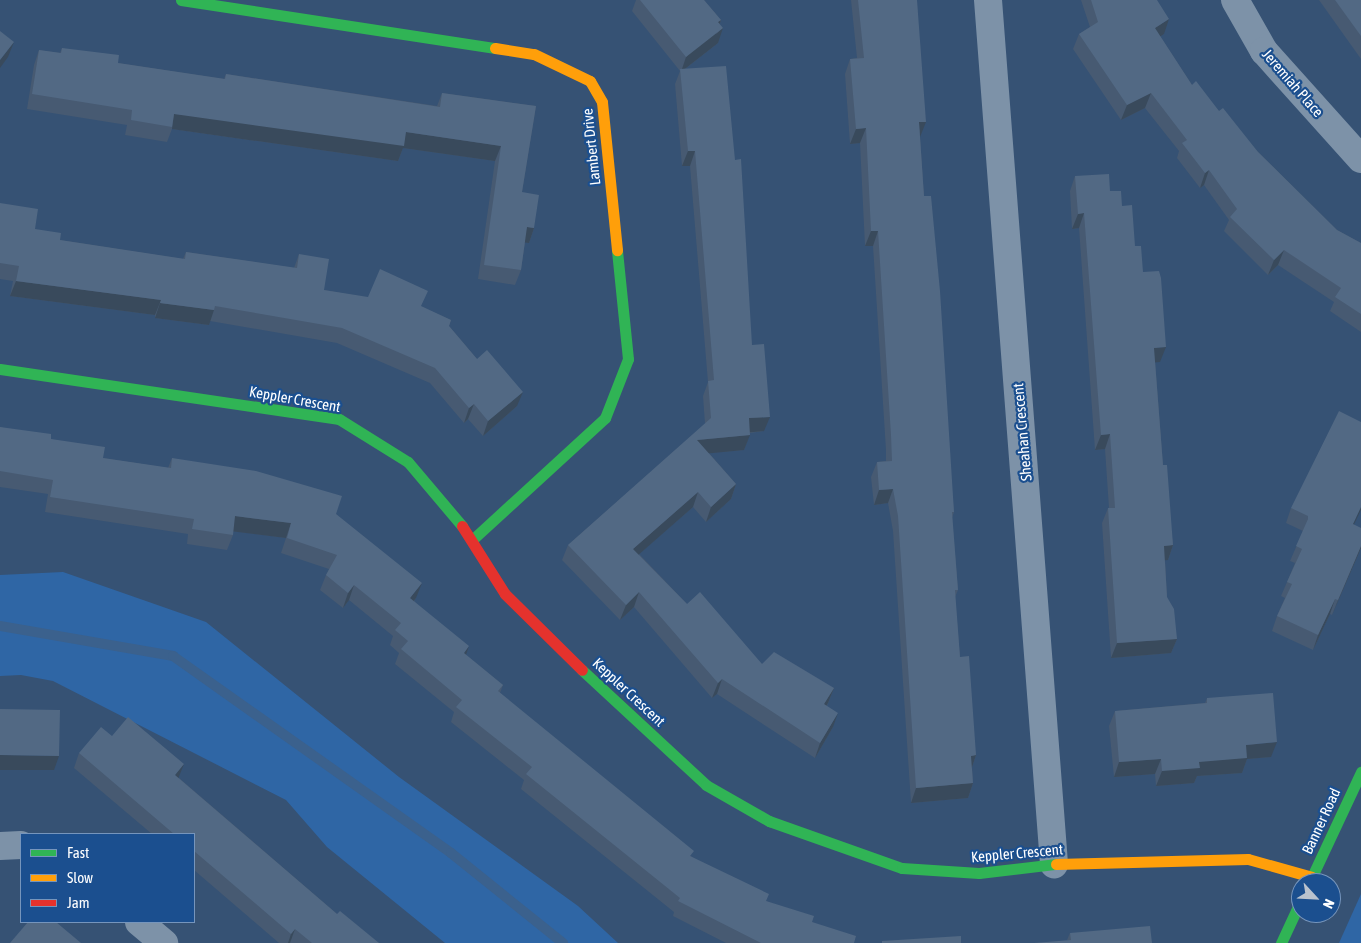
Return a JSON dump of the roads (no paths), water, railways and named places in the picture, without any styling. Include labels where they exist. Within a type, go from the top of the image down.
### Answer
[{"type":"street","name":"Lambert Drive","points":[[181,0],[534,54],[590,81],[602,102],[628,359],[605,418],[473,539]]},
{"type":"street","name":"Sheahan Crescent","points":[[988,0],[1054,864]]},
{"type":"street","name":"Jeremiah Place","points":[[1235,0],[1264,52],[1361,159]]},
{"type":"street","name":"Keppler Crescent","points":[[0,369],[339,418],[408,462],[473,539],[505,594],[588,676],[706,785],[769,821],[902,868],[979,873],[1054,864],[1248,859],[1291,874]]},
{"type":"street","name":"Banner Road","points":[[1313,873],[1361,772]]},
{"type":"street","points":[[0,846],[20,845]]},
{"type":"street","points":[[1281,943],[1291,922]]},
{"type":"street","points":[[140,923],[164,943]]},
{"type":"waterway","points":[[0,626],[173,656],[451,853],[563,943]]}]
